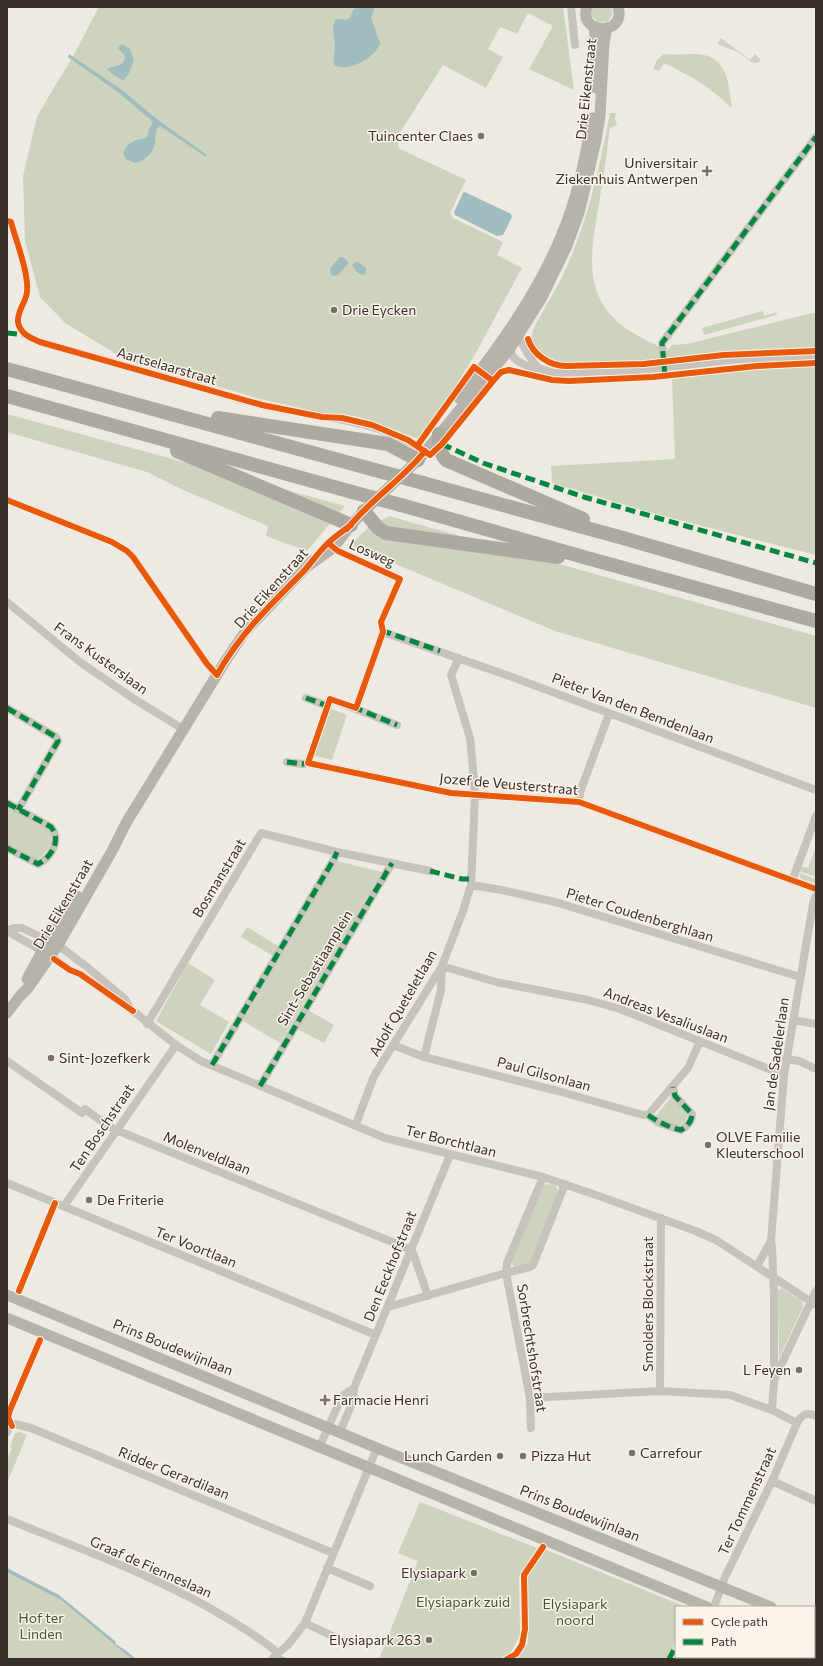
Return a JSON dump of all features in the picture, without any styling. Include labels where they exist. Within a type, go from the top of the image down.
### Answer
[{"type":"highway","points":[[7,368],[623,538],[816,594]]},
{"type":"highway","points":[[7,396],[816,621]]},
{"type":"highway","points":[[157,409],[388,444],[417,454]]},
{"type":"highway","points":[[141,434],[206,464],[350,525]]},
{"type":"highway","points":[[439,434],[441,455],[446,460],[623,538]]},
{"type":"highway","points":[[364,511],[378,528],[386,532],[553,557],[587,558]]},
{"type":"street","points":[[571,7],[575,45]]},
{"type":"street","name":"Drie Eikenstraat","points":[[7,1013],[20,996],[23,986],[53,943],[105,850],[126,823],[183,729],[245,632],[262,612],[400,476],[402,468],[439,434],[509,350],[534,311],[559,264],[573,229],[581,189],[584,159],[594,101],[596,43],[594,27],[587,18],[586,13],[588,7]]},
{"type":"street","points":[[594,27],[603,30],[614,24],[618,19],[618,7]]},
{"type":"street","name":"Drie Eikenstraat","points":[[417,454],[480,372],[539,283],[554,255],[581,189],[596,140],[600,116],[604,48],[607,28]]},
{"type":"street","points":[[665,372],[662,343],[816,137]]},
{"type":"street","name":"Aartselaarstraat","points":[[7,221],[11,222],[27,279],[28,294],[20,310],[18,322],[25,335],[40,342],[262,405],[322,417],[342,418],[372,425],[408,440],[417,454]]},
{"type":"street","points":[[519,362],[514,358],[509,350],[508,341],[523,316],[524,306]]},
{"type":"street","points":[[518,336],[538,368]]},
{"type":"street","points":[[494,367],[502,362],[512,360],[534,369],[538,368],[554,372],[640,370],[665,372],[730,360],[816,355]]},
{"type":"street","points":[[7,500],[112,542],[127,551],[134,557],[207,664],[217,675]]},
{"type":"street","name":"Losweg","points":[[331,545],[400,579]]},
{"type":"street","name":"Frans Kusterslaan","points":[[7,602],[80,662],[107,679],[134,699],[183,729]]},
{"type":"street","name":"Pieter Van den Bemdenlaan","points":[[356,708],[383,632],[440,651],[816,790]]},
{"type":"street","name":"Adolf Queteletlaan","points":[[356,1124],[374,1076],[442,966],[464,911],[471,885],[475,795],[470,738],[451,675],[459,658]]},
{"type":"street","points":[[306,698],[328,706],[330,699],[397,724]]},
{"type":"street","points":[[7,708],[56,737],[58,741],[18,810]]},
{"type":"street","points":[[579,802],[580,792],[609,714]]},
{"type":"street","name":"Jozef de Veusterstraat","points":[[287,762],[302,764],[308,763],[451,793],[579,802],[816,889]]},
{"type":"street","points":[[7,803],[51,828],[56,833],[56,842],[44,861],[38,864],[7,848]]},
{"type":"street","points":[[792,880],[816,816]]},
{"type":"street","name":"Bosmanstraat","points":[[148,1024],[260,833],[337,852],[430,871]]},
{"type":"street","points":[[212,1065],[337,852]]},
{"type":"street","name":"Sint-Sebastiaanplein","points":[[260,1086],[392,863]]},
{"type":"street","name":"Pieter Coudenberghlaan","points":[[471,885],[502,890],[555,902],[800,977]]},
{"type":"street","name":"Jan de Sadelerlaan","points":[[772,1410],[774,1380],[774,1290],[772,1276],[773,1253],[771,1241],[784,1075],[813,904],[816,896]]},
{"type":"street","name":"Ter Borchtlaan","points":[[7,931],[14,928],[22,928],[53,943],[87,967],[125,999],[133,1011]]},
{"type":"street","name":"Ter Borchtlaan","points":[[7,931],[46,953],[70,970],[80,974],[133,1011],[176,1045],[196,1058],[260,1086],[356,1124],[385,1138],[565,1184],[661,1218],[716,1240],[814,1304]]},
{"type":"street","points":[[424,1057],[441,990],[442,966]]},
{"type":"street","name":"Andreas Vesaliuslaan","points":[[442,966],[496,982],[552,992],[601,1003],[620,1009],[784,1075]]},
{"type":"street","points":[[793,1020],[816,1024]]},
{"type":"street","points":[[648,1115],[688,1068],[700,1041]]},
{"type":"street","name":"Ten Boschstraat","points":[[64,1206],[176,1045]]},
{"type":"street","name":"Paul Gilsonlaan","points":[[393,1045],[424,1057],[558,1091],[643,1115],[648,1115],[659,1123],[681,1130],[685,1128],[692,1117],[692,1114],[678,1100],[673,1087]]},
{"type":"street","points":[[786,1059],[799,1061],[816,1069]]},
{"type":"street","name":"Molenveldlaan","points":[[7,1061],[82,1113],[85,1109],[116,1130],[412,1250]]},
{"type":"street","name":"Den Eeckhofstraat","points":[[340,1432],[353,1401],[354,1388],[450,1155]]},
{"type":"street","points":[[506,1273],[507,1263],[543,1178]]},
{"type":"street","name":"Ter Voortlaan","points":[[7,1183],[376,1335]]},
{"type":"street","points":[[388,1307],[533,1265],[565,1184]]},
{"type":"street","name":"Smolders Blockstraat","points":[[660,1391],[661,1218]]},
{"type":"street","name":"Jan de Sadelerlaan","points":[[757,1266],[771,1241]]},
{"type":"street","points":[[412,1250],[428,1296]]},
{"type":"street","name":"Sorbrechtshofstraat","points":[[506,1273],[530,1398],[531,1428]]},
{"type":"street","points":[[774,1380],[814,1304],[816,1291]]},
{"type":"street","name":"Prins Boudewijnlaan","points":[[7,1295],[329,1425],[340,1432],[377,1448],[769,1606]]},
{"type":"street","points":[[7,1318],[705,1606]]},
{"type":"street","name":"Den Eeckhofstraat","points":[[329,1425],[342,1396],[354,1388]]},
{"type":"street","points":[[530,1398],[660,1391],[730,1395],[772,1410],[797,1423],[801,1416],[806,1414],[814,1415]]},
{"type":"street","name":"Ter Tommenstraat","points":[[714,1606],[721,1586],[772,1481],[797,1423]]},
{"type":"street","name":"Ridder Gerardilaan","points":[[7,1432],[8,1428],[15,1424],[31,1428],[333,1553]]},
{"type":"street","points":[[320,1446],[329,1425]]},
{"type":"street","points":[[275,1656],[288,1645],[305,1623],[377,1448]]},
{"type":"street","points":[[772,1481],[816,1501]]},
{"type":"street","name":"Graaf de Fienneslaan","points":[[7,1519],[161,1583],[204,1604],[253,1635],[275,1656]]},
{"type":"street","points":[[327,1568],[370,1586]]},
{"type":"street","points":[[305,1623],[345,1642]]},
{"type":"green space","name":"Drie Eycken","points":[[99,7],[563,7],[574,90],[529,69],[553,26],[528,13],[517,34],[500,27],[488,49],[503,57],[486,88],[443,65],[399,134],[398,148],[466,180],[450,213],[453,218],[503,242],[497,255],[522,268],[474,356],[452,392],[418,439],[359,417],[319,412],[260,399],[128,361],[65,323],[40,297],[25,241],[23,176],[37,117],[70,62]]},
{"type":"green space","points":[[593,7],[611,7],[611,18],[606,22],[597,22],[591,15]]},
{"type":"green space","points":[[721,38],[750,60],[755,54],[761,60],[757,63],[751,62],[738,52],[717,44]]},
{"type":"green space","points":[[663,54],[697,54],[707,56],[715,60],[721,65],[725,72],[732,107],[730,107],[715,93],[699,82],[664,63],[659,71],[653,69],[656,62]]},
{"type":"green space","points":[[610,113],[616,113],[615,119],[617,125],[610,128],[592,251],[593,278],[602,303],[607,310],[626,328],[656,345],[659,348],[660,359],[587,365],[559,363],[550,360],[539,351],[531,340],[532,335],[537,322],[570,259],[585,218],[595,183]]},
{"type":"green space","points":[[763,311],[764,316],[776,312],[777,315],[704,335],[702,328]]},
{"type":"green space","points":[[816,313],[816,347],[747,350],[666,359],[665,353],[672,345],[687,344]]},
{"type":"green space","points":[[816,365],[816,555],[656,514],[552,483],[551,466],[675,459],[672,377],[758,367]]},
{"type":"green space","points":[[7,414],[345,506],[307,551],[266,536],[268,526],[183,490],[147,472],[7,432]]},
{"type":"green space","points":[[389,516],[816,636],[816,708],[555,631],[350,545],[369,527]]},
{"type":"green space","points":[[329,708],[347,715],[332,760],[311,755]]},
{"type":"green space","points":[[7,806],[48,828],[52,833],[49,848],[38,859],[31,858],[7,845]]},
{"type":"green space","points":[[816,846],[816,877],[799,871],[801,866],[808,868]]},
{"type":"green space","points":[[337,861],[382,872],[280,1043],[243,1021]]},
{"type":"green space","points":[[799,873],[816,879],[816,883],[801,879]]},
{"type":"green space","points":[[247,927],[278,946],[273,956],[241,937]]},
{"type":"green space","points":[[188,963],[215,980],[200,1005],[229,1022],[211,1054],[156,1021]]},
{"type":"green space","points":[[308,1010],[334,1025],[324,1043],[297,1029]]},
{"type":"green space","points":[[672,1096],[688,1114],[685,1122],[677,1127],[655,1117]]},
{"type":"green space","points":[[543,1185],[554,1185],[557,1188],[558,1195],[529,1264],[515,1268],[511,1263]]},
{"type":"green space","points":[[781,1288],[802,1301],[803,1307],[779,1358],[778,1291]]},
{"type":"green space","points":[[20,1432],[27,1435],[7,1483],[7,1459],[12,1448],[10,1447],[15,1433]]},
{"type":"green space","name":"Elysiapark zuid","points":[[420,1502],[537,1548],[519,1577],[520,1635],[511,1652],[500,1659],[379,1659],[418,1561],[398,1553]]},
{"type":"green space","name":"Elysiapark noord","points":[[544,1549],[684,1606],[675,1606],[675,1644],[667,1659],[513,1659],[520,1654],[528,1643],[524,1575]]},
{"type":"green space","name":"Hof ter Linden","points":[[7,1568],[59,1599],[135,1659],[7,1659]]},
{"type":"green space","points":[[762,1658],[763,1659],[689,1659]]},
{"type":"water","points":[[374,7],[371,18],[380,43],[377,49],[367,59],[353,66],[340,67],[334,65],[334,22],[336,19],[346,20],[349,18],[354,9]]},
{"type":"water","points":[[122,44],[130,49],[134,61],[128,75],[123,80],[119,79],[107,69],[121,64],[125,60],[125,56],[118,48]]},
{"type":"water","points":[[69,54],[122,90],[157,119],[200,150],[206,155],[206,157],[160,126],[156,132],[153,150],[148,156],[135,163],[126,159],[123,153],[127,146],[135,141],[146,138],[153,122],[119,93],[68,57]]},
{"type":"water","points":[[465,192],[511,214],[512,217],[503,235],[497,236],[455,215],[454,212],[463,193]]},
{"type":"water","points":[[340,257],[343,257],[349,263],[338,275],[333,276],[330,268]]},
{"type":"water","points":[[355,262],[358,262],[366,268],[364,275],[359,273],[354,268],[352,265]]},
{"type":"water","points":[[7,1568],[59,1595],[116,1642],[115,1644],[136,1659],[132,1659],[61,1600],[7,1572]]},
{"type":"waterway","points":[[278,1659],[280,1657],[286,1659]]},
{"type":"marked path","points":[[665,376],[662,343],[816,137]]},
{"type":"marked path","points":[[7,333],[25,335]]},
{"type":"marked path","points":[[442,444],[483,463],[584,497],[816,563]]},
{"type":"marked path","points":[[383,634],[383,632],[389,633],[440,651]]},
{"type":"marked path","points":[[306,698],[328,706],[329,703]]},
{"type":"marked path","points":[[353,707],[397,725]]},
{"type":"marked path","points":[[7,708],[56,737],[58,741],[18,810]]},
{"type":"marked path","points":[[287,762],[302,764],[310,763]]},
{"type":"marked path","points":[[7,803],[51,827],[55,837],[54,848],[51,853],[47,858],[38,864],[7,848]]},
{"type":"marked path","points":[[212,1065],[337,852]]},
{"type":"marked path","points":[[260,1086],[392,863]]},
{"type":"marked path","points":[[430,871],[462,879],[471,879]]},
{"type":"marked path","points":[[648,1115],[663,1124],[676,1129],[681,1130],[687,1125],[692,1114],[675,1096],[673,1087]]},
{"type":"marked path","points":[[669,1659],[675,1648]]},
{"type":"cycle path","points":[[7,221],[11,222],[24,267],[27,284],[27,292],[19,314],[18,322],[23,333],[30,337],[40,342],[262,405],[322,417],[342,418],[372,425],[408,440],[430,455],[442,444],[501,372],[509,370],[552,380],[569,381],[653,377],[757,366],[816,363]]},
{"type":"cycle path","points":[[528,339],[530,345],[538,355],[548,362],[566,366],[644,364],[724,355],[816,351]]},
{"type":"cycle path","points":[[417,446],[474,367],[493,381]]},
{"type":"cycle path","points":[[347,529],[425,451]]},
{"type":"cycle path","points":[[7,500],[112,542],[127,551],[133,557],[207,664],[217,675],[235,647],[256,620],[303,572],[327,544],[351,525]]},
{"type":"cycle path","points":[[328,543],[338,551],[400,579],[381,622],[383,632],[356,708],[330,699],[308,763],[451,793],[579,802],[816,889]]},
{"type":"cycle path","points":[[54,959],[70,970],[80,974],[133,1011]]},
{"type":"cycle path","points":[[19,1291],[55,1203]]},
{"type":"cycle path","points":[[12,1426],[8,1417],[10,1410],[40,1340]]},
{"type":"cycle path","points":[[507,1659],[516,1654],[522,1645],[525,1629],[524,1575],[543,1547]]},
{"type":"place","name":"Tuincenter Claes","points":[[481,136]]},
{"type":"place","name":"Universitair Ziekenhuis Antwerpen","points":[[707,171]]},
{"type":"place","name":"Drie Eycken","points":[[334,310]]},
{"type":"place","name":"Sint-Jozefkerk","points":[[51,1058]]},
{"type":"place","name":"OLVE Familie Kleuterschool","points":[[708,1145]]},
{"type":"place","name":"De Friterie","points":[[89,1200]]},
{"type":"place","name":"L Feyen","points":[[799,1370]]},
{"type":"place","name":"Farmacie Henri","points":[[325,1400]]},
{"type":"place","name":"Carrefour","points":[[632,1453]]},
{"type":"place","name":"Lunch Garden","points":[[500,1456]]},
{"type":"place","name":"Pizza Hut","points":[[523,1456]]},
{"type":"place","name":"Elysiapark","points":[[474,1573]]},
{"type":"place","name":"Elysiapark 263","points":[[429,1640]]}]
